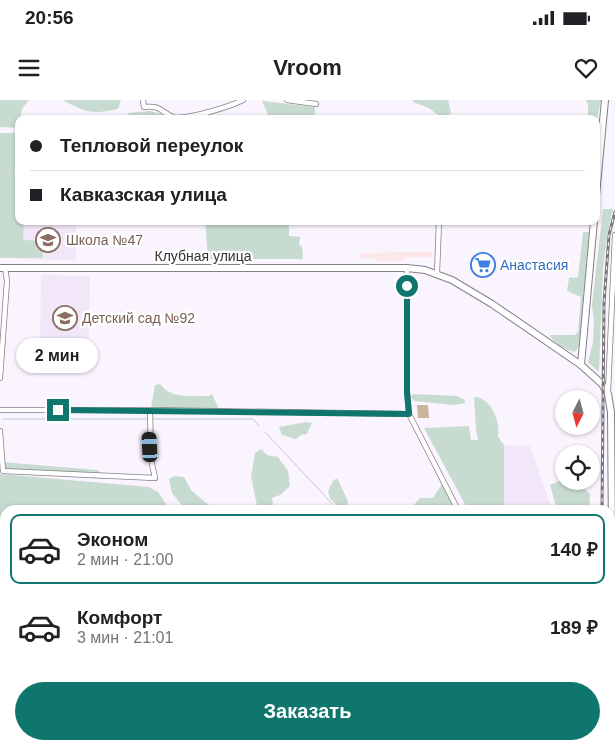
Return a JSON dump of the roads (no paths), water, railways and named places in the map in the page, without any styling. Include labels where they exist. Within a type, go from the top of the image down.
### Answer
[{"type":"street","points":[[143,100],[144,107],[157,106],[172,115]]},
{"type":"street","points":[[193,115],[219,110],[243,100]]},
{"type":"street","points":[[287,100],[316,104]]},
{"type":"street","points":[[600,153],[605,100]]},
{"type":"street","points":[[437,273],[439,225]]},
{"type":"street","points":[[581,365],[594,225]]},
{"type":"street","points":[[614,503],[611,412],[608,394],[615,235]]},
{"type":"street","points":[[0,378],[6,281],[2,268]]},
{"type":"street","name":"Клубная улица","points":[[2,268],[407,268],[437,273],[492,304],[581,365],[602,384],[608,394]]},
{"type":"street","points":[[407,268],[407,392],[409,414],[455,505]]},
{"type":"street","points":[[0,410],[409,414]]},
{"type":"street","points":[[0,431],[3,471],[155,478],[151,459],[150,412]]},
{"type":"waterway","points":[[3,419],[149,419]]},
{"type":"waterway","points":[[153,419],[253,419],[259,426]]},
{"type":"waterway","points":[[265,432],[333,505]]},
{"type":"railway","points":[[602,505],[604,303],[609,235],[615,212]]},
{"type":"place","name":"Школа №47","points":[[48,240]]},
{"type":"place","name":"Анастасия","points":[[483,265]]},
{"type":"place","name":"Детский сад №92","points":[[65,318]]}]
